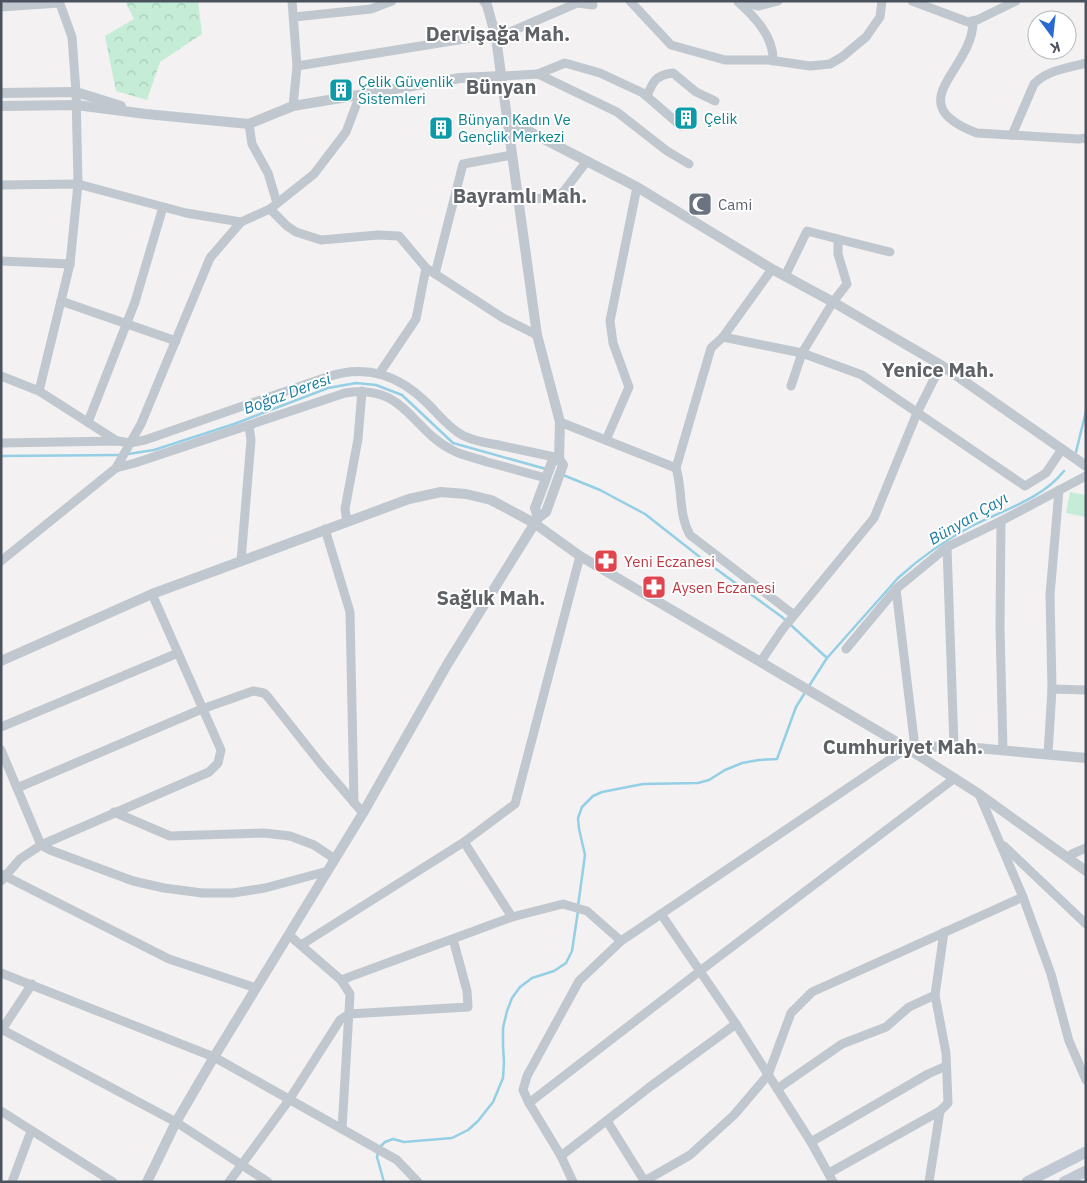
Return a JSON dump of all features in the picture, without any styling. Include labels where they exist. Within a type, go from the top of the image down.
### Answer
[{"type":"main road","points":[[1027,1182],[1086,1152]]},
{"type":"main road","points":[[1064,1182],[1086,1171]]},
{"type":"street","points":[[292,1],[297,66],[293,106]]},
{"type":"street","points":[[294,17],[371,9],[392,1]]},
{"type":"street","points":[[146,1182],[176,1122],[363,813],[448,663],[536,520],[546,512],[557,479],[560,422],[537,336],[502,76],[495,36],[487,5],[484,1]]},
{"type":"street","points":[[630,1],[671,45],[725,60],[773,61],[810,66],[830,64],[842,57],[866,37],[880,17],[882,1]]},
{"type":"street","points":[[738,1],[755,18],[768,38],[772,47],[773,61]]},
{"type":"street","points":[[738,1],[759,6],[778,1]]},
{"type":"street","points":[[912,1],[956,18],[972,21],[1016,1]]},
{"type":"street","points":[[1,7],[59,2],[72,37],[76,92],[78,184],[70,264],[39,391]]},
{"type":"street","points":[[297,66],[495,36],[577,3],[593,5]]},
{"type":"street","points":[[972,21],[969,40],[940,96],[941,107],[945,115],[966,129],[977,133],[1086,138]]},
{"type":"street","points":[[1,106],[76,105],[249,124],[293,106],[460,78],[538,74],[565,63],[600,73],[646,96],[681,126]]},
{"type":"street","points":[[1012,135],[1034,84],[1038,80],[1048,74],[1086,63]]},
{"type":"street","points":[[646,96],[655,78],[663,74],[673,73],[696,92],[715,101]]},
{"type":"street","points":[[538,74],[617,112],[667,151],[689,164]]},
{"type":"street","points":[[1,93],[76,92],[146,114]]},
{"type":"street","points":[[1,561],[118,464],[141,424],[210,258],[240,222],[274,206],[314,174],[346,132],[360,95]]},
{"type":"street","points":[[507,120],[637,187],[772,269],[834,302],[941,365],[1083,464]]},
{"type":"street","points":[[249,124],[252,144],[268,173],[274,206],[287,226],[296,232],[321,240],[378,235],[399,236],[426,268],[503,318],[537,336]]},
{"type":"street","points":[[435,274],[463,164],[512,155]]},
{"type":"street","points":[[518,199],[555,198],[564,191],[587,161]]},
{"type":"street","points":[[1,185],[78,184],[186,214],[240,222]]},
{"type":"street","points":[[606,440],[628,386],[613,343],[610,321],[637,187]]},
{"type":"street","points":[[88,422],[135,302],[163,207]]},
{"type":"street","points":[[785,276],[807,231],[890,252]]},
{"type":"street","points":[[792,386],[802,353],[847,284],[838,254],[838,239]]},
{"type":"street","points":[[1,261],[70,264]]},
{"type":"street","points":[[379,374],[416,319],[426,268]]},
{"type":"street","points":[[772,269],[724,337],[711,348],[676,468],[681,491],[682,513],[685,526],[690,534],[793,616]]},
{"type":"street","points":[[61,301],[176,340]]},
{"type":"street","points":[[724,337],[802,353],[862,375],[1025,486],[1046,473],[1063,450]]},
{"type":"street","points":[[761,661],[793,616],[874,518],[917,413],[941,365]]},
{"type":"street","points":[[1,376],[39,391],[128,446],[336,374],[362,372],[379,374],[396,380],[411,389],[452,428],[468,438],[558,461]]},
{"type":"street","points":[[118,464],[135,463],[345,393],[362,391],[381,394],[394,399],[437,440],[456,452],[547,477]]},
{"type":"street","points":[[347,521],[346,509],[358,439],[362,391]]},
{"type":"street","points":[[560,422],[676,468]]},
{"type":"street","points":[[241,560],[251,440],[249,426]]},
{"type":"street","points":[[1,444],[118,441]]},
{"type":"street","points":[[536,520],[535,508],[547,477],[558,461]]},
{"type":"street","points":[[846,649],[896,589],[947,546],[1001,521],[1086,476]]},
{"type":"street","points":[[1048,754],[1052,690],[1050,595],[1059,490]]},
{"type":"street","points":[[1,661],[152,594],[347,521],[409,499],[441,492],[466,494],[492,500],[536,520],[580,556],[911,748],[1086,871]]},
{"type":"street","points":[[1001,521],[1000,627],[1003,750]]},
{"type":"street","points":[[325,529],[350,612],[354,804]]},
{"type":"street","points":[[947,546],[954,746]]},
{"type":"street","points":[[301,945],[464,842],[515,804],[580,556]]},
{"type":"street","points":[[896,589],[911,748]]},
{"type":"street","points":[[152,594],[221,750],[218,763],[209,772],[41,845],[20,859],[2,877],[169,958],[256,988]]},
{"type":"street","points":[[1,727],[178,653]]},
{"type":"street","points":[[1052,690],[1086,690]]},
{"type":"street","points":[[17,788],[202,709],[252,691],[264,693],[268,697],[363,813]]},
{"type":"street","points":[[573,1182],[561,1156],[523,1090],[526,1076],[579,981],[621,941],[911,748],[954,746],[1086,758]]},
{"type":"street","points":[[1,750],[41,845],[133,881],[164,888],[202,893],[234,893],[265,888],[328,871]]},
{"type":"street","points":[[529,1103],[955,778]]},
{"type":"street","points":[[979,794],[1023,897],[1051,974],[1069,1041],[1086,1080]]},
{"type":"street","points":[[114,812],[170,836],[264,833],[290,836],[314,845],[335,859]]},
{"type":"street","points":[[464,842],[512,917]]},
{"type":"street","points":[[1000,843],[1086,924]]},
{"type":"street","points":[[1069,858],[1072,854],[1086,848]]},
{"type":"street","points":[[607,1121],[644,1182],[690,1155],[734,1115],[768,1076],[791,1013],[812,992],[1023,897]]},
{"type":"street","points":[[341,980],[512,917],[564,904],[587,911],[621,941]]},
{"type":"street","points":[[661,914],[736,1024],[831,1177],[940,1111],[948,1103],[946,1053],[935,995],[944,932]]},
{"type":"street","points":[[289,934],[341,980],[350,994],[342,1129]]},
{"type":"street","points":[[229,1182],[290,1100],[340,1020],[349,1014],[468,1007],[467,990],[453,939]]},
{"type":"street","points":[[1,973],[214,1057],[397,1160],[418,1182]]},
{"type":"street","points":[[32,984],[2,1030],[176,1122],[268,1182]]},
{"type":"street","points":[[777,1089],[842,1044],[886,1027],[909,1007],[935,995]]},
{"type":"street","points":[[561,1156],[736,1024]]},
{"type":"street","points":[[811,1142],[928,1074],[946,1066]]},
{"type":"street","points":[[1,1111],[113,1182]]},
{"type":"street","points":[[929,1182],[940,1111]]},
{"type":"street","points":[[12,1182],[31,1131]]},
{"type":"green space","points":[[125,1],[198,1],[202,34],[160,62],[147,100],[116,91],[105,36],[134,19]]},
{"type":"green space","points":[[1070,492],[1086,495],[1086,517],[1066,513]]},
{"type":"waterway","name":"Boğaz Deresi","points":[[128,454],[154,450],[234,424],[328,388],[356,383],[376,385],[402,395],[453,443],[546,469]]},
{"type":"waterway","name":"Bünyan Çayı","points":[[1076,452],[1086,411]]},
{"type":"waterway","name":"Boğaz Deresi","points":[[1,456],[120,455]]},
{"type":"waterway","name":"Bünyan Çayı","points":[[809,686],[827,658],[906,571],[932,550],[960,532],[1033,497],[1055,481],[1064,471]]},
{"type":"waterway","name":"Boğaz Deresi","points":[[563,475],[600,490],[645,514],[701,558],[782,617],[827,658]]},
{"type":"waterway","points":[[578,906],[585,855],[578,818],[582,807],[593,796],[602,792],[643,784],[698,783],[709,780],[725,770],[742,763],[777,759],[796,707],[806,691]]},
{"type":"waterway","points":[[380,1147],[385,1142],[393,1139],[404,1142],[452,1138],[468,1130],[478,1121],[493,1102],[503,1078],[503,1028],[512,998],[520,987],[532,978],[554,971],[566,963],[572,951],[578,911]]},
{"type":"waterway","points":[[378,1152],[377,1157],[384,1182]]},
{"type":"place","name":"Çelik Güvenlik Sistemleri","points":[[341,90]]},
{"type":"place","name":"Çelik","points":[[686,118]]},
{"type":"place","name":"Bünyan Kadın Ve Gençlik Merkezi","points":[[441,128]]},
{"type":"place","name":"Cami","points":[[700,204]]},
{"type":"place","name":"Yeni Eczanesi","points":[[606,561]]},
{"type":"place","name":"Aysen Eczanesi","points":[[654,587]]},
{"type":"district","name":"Dervişağa Mah.","points":[[498,33]]},
{"type":"district","name":"Bünyan","points":[[501,86]]},
{"type":"district","name":"Bayramlı Mah.","points":[[520,195]]},
{"type":"district","name":"Yenice Mah.","points":[[938,369]]},
{"type":"district","name":"Sağlık Mah.","points":[[491,597]]},
{"type":"district","name":"Cumhuriyet Mah.","points":[[903,746]]}]
